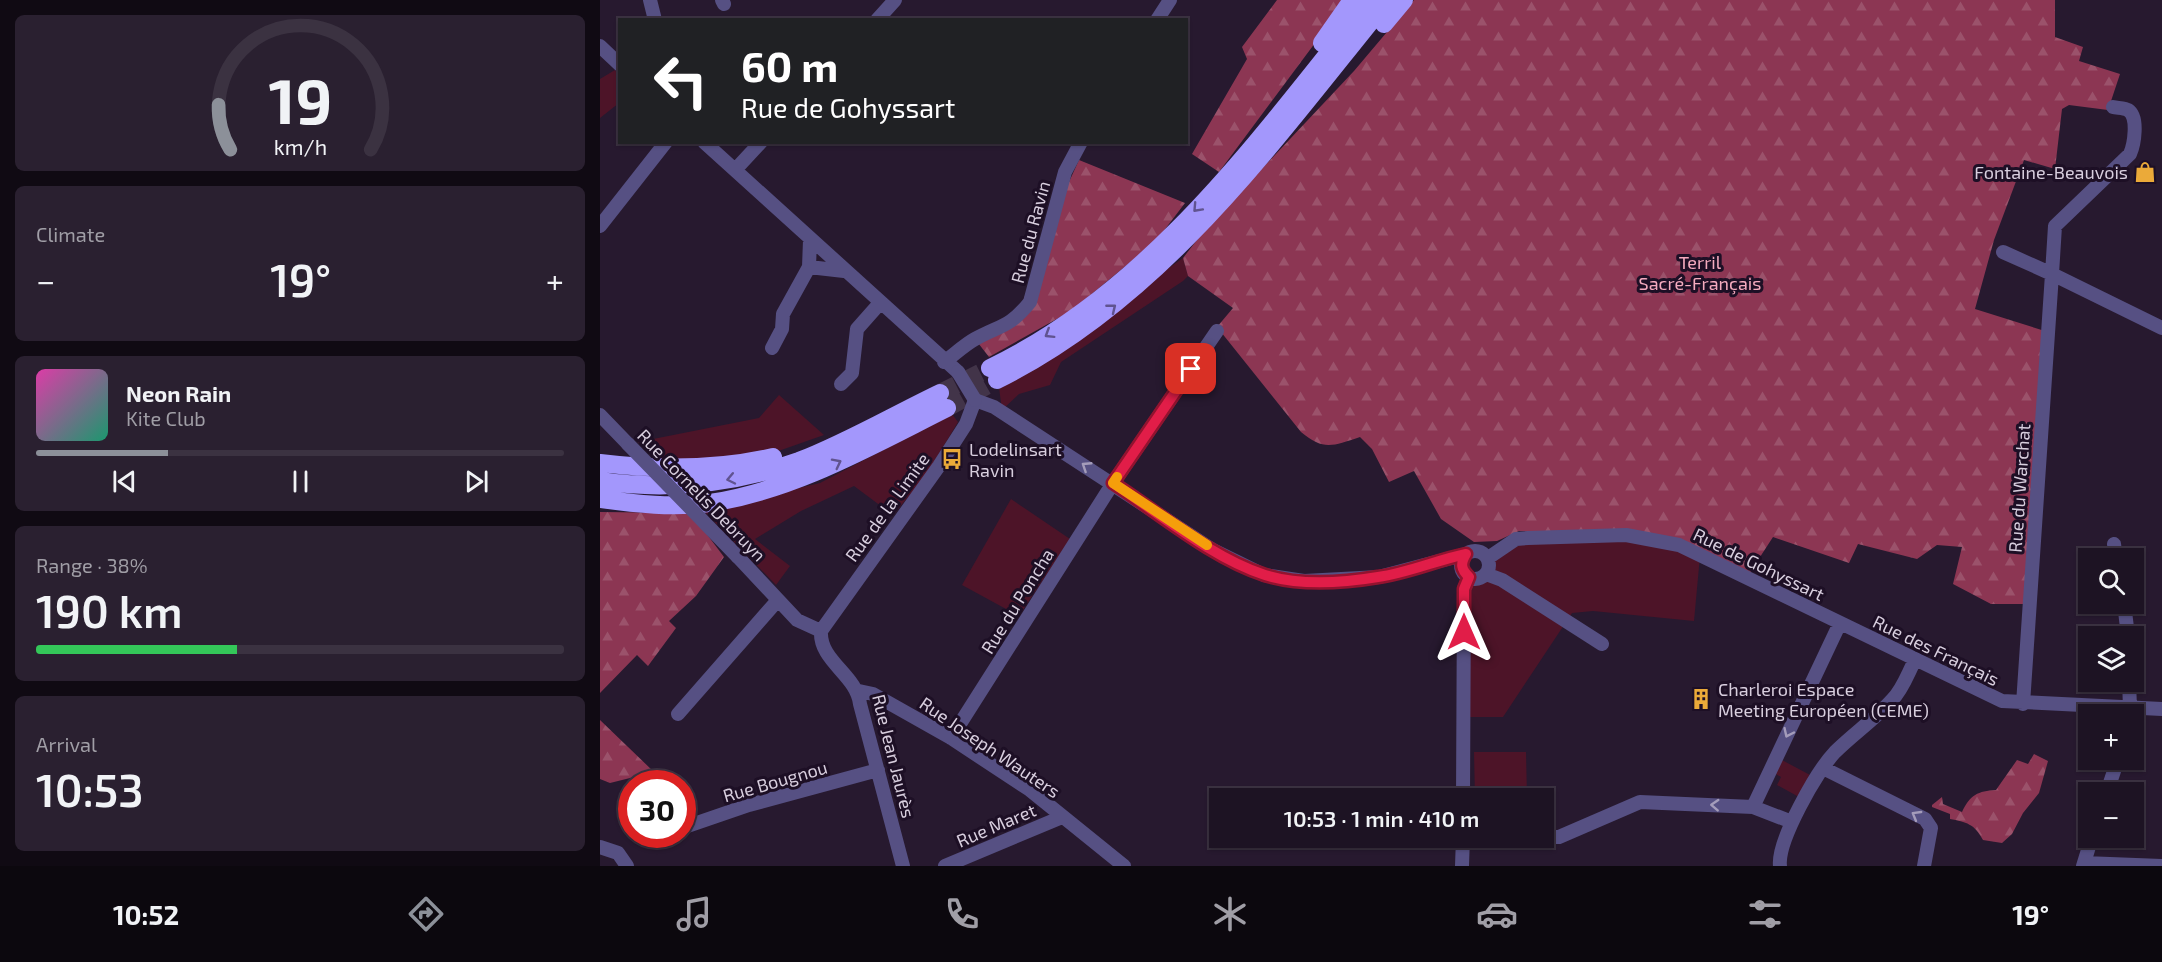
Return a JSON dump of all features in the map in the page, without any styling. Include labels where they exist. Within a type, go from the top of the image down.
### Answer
[{"type":"highway","points":[[1277,116],[1301,75],[1352,0]]},
{"type":"highway","points":[[1371,0],[1214,190],[1146,261],[1056,330],[993,374],[1073,336],[1132,291],[1181,246],[1278,135],[1388,0]]},
{"type":"highway","points":[[1278,135],[1310,111],[1404,0]]},
{"type":"highway","points":[[600,481],[636,486],[669,486],[725,480],[801,460],[877,423],[944,400],[826,468],[783,484],[709,503],[671,505],[600,499]]},
{"type":"highway","points":[[600,463],[647,469],[699,468],[751,462],[805,449],[868,423],[877,423]]},
{"type":"highway","points":[[600,504],[631,503]]},
{"type":"street","points":[[650,0],[654,18]]},
{"type":"street","points":[[879,18],[895,0]]},
{"type":"street","points":[[1158,18],[1170,0]]},
{"type":"street","points":[[600,46],[616,61],[600,66]]},
{"type":"street","name":"Rue du Warchat","points":[[2023,704],[2055,226],[2130,154],[2133,146],[2133,117],[2129,110],[2113,107]]},
{"type":"street","points":[[600,226],[664,144]]},
{"type":"street","points":[[706,144],[944,362],[958,372],[977,403],[1113,483],[1213,550],[1264,575],[1293,581],[1332,582],[1379,577],[1474,551],[1482,552],[1488,558],[1490,566],[1486,574],[1478,578],[1469,577],[1463,571],[1462,562],[1466,554]]},
{"type":"street","points":[[735,170],[760,144]]},
{"type":"street","name":"Rue du Ravin","points":[[944,362],[975,339],[1002,328],[1017,318],[1030,302],[1065,172],[1080,144]]},
{"type":"street","points":[[772,348],[782,329],[783,314],[809,267],[810,240]]},
{"type":"street","points":[[2002,252],[2162,328]]},
{"type":"street","points":[[809,267],[844,271]]},
{"type":"street","points":[[841,384],[852,373],[857,329],[880,303]]},
{"type":"street","name":"Rue du Poncha","points":[[951,738],[1113,483],[1217,331]]},
{"type":"street","name":"Rue de la Limite","points":[[821,631],[926,486],[977,403]]},
{"type":"street","name":"Rue Cornelis Debruyn","points":[[600,415],[797,620],[821,631]]},
{"type":"street","name":"Rue de Gohyssart","points":[[1488,558],[1516,539],[1626,535],[1679,545],[1840,623]]},
{"type":"street","points":[[1486,574],[1502,580],[1602,644]]},
{"type":"street","points":[[1463,788],[1464,589],[1469,577]]},
{"type":"street","points":[[678,714],[778,600]]},
{"type":"street","points":[[1753,807],[1840,623]]},
{"type":"street","name":"Rue des Français","points":[[1840,623],[2002,701],[2078,707]]},
{"type":"street","name":"Rue Jean Jaurès","points":[[821,631],[827,652],[859,691],[860,704],[903,866]]},
{"type":"street","points":[[1780,866],[1778,855],[1792,822],[1833,754],[1893,699],[1915,660]]},
{"type":"street","name":"Rue Joseph Wauters","points":[[859,691],[873,694],[951,738],[1030,790],[1124,866]]},
{"type":"street","name":"Rue des Français","points":[[2144,710],[2162,709]]},
{"type":"street","points":[[1824,768],[1925,819],[1931,828],[1924,866]]},
{"type":"street","name":"Rue Bougnou","points":[[696,823],[878,770]]},
{"type":"street","points":[[1554,837],[1559,837],[1640,802],[1753,807],[1792,822]]},
{"type":"street","name":"Rue Maret","points":[[945,866],[1062,817]]},
{"type":"street","points":[[600,847],[618,853],[627,866]]},
{"type":"street","points":[[1462,866],[1463,848]]},
{"type":"street","points":[[2088,848],[2083,865],[2162,866]]},
{"type":"shaded area","points":[[615,70],[618,74],[618,104],[600,118],[600,79]]},
{"type":"shaded area","points":[[1183,258],[1188,276],[1183,281],[1061,362],[1050,385],[1019,394],[1002,410],[998,380],[1059,345]]},
{"type":"shaded area","points":[[779,395],[824,435],[767,455],[661,462],[638,442],[759,418]]},
{"type":"shaded area","points":[[952,414],[958,422],[925,477],[893,515],[854,486],[801,511],[755,539],[790,566],[776,585],[703,510],[820,483]]},
{"type":"shaded area","points":[[1011,499],[1070,539],[1019,616],[962,585]]},
{"type":"shaded area","points":[[1596,529],[1700,556],[1694,621],[1593,611],[1572,613],[1503,717],[1464,717],[1468,585],[1488,574],[1491,551]]},
{"type":"shaded area","points":[[1474,752],[1526,752],[1527,788],[1475,788]]},
{"type":"shaded area","points":[[1780,759],[1812,776],[1799,797],[1777,785],[1781,777],[1774,773]]},
{"type":"green space","points":[[1277,0],[1347,0],[1219,172],[1192,154],[1247,59],[1242,47]]},
{"type":"green space","name":"Terril Sacré-Français","points":[[1414,0],[2055,0],[2055,37],[2083,47],[2079,61],[2120,74],[2108,110],[2069,105],[2062,109],[2055,169],[2024,160],[1994,240],[1975,309],[2048,332],[2029,604],[1991,604],[1953,584],[1962,547],[1937,545],[1917,559],[1858,544],[1849,563],[1773,537],[1749,574],[1632,536],[1519,531],[1497,541],[1474,542],[1441,519],[1414,471],[1389,482],[1372,449],[1360,437],[1329,445],[1316,442],[1301,432],[1217,327],[1233,308],[1188,276],[1183,258],[1207,227],[1354,71]]},
{"type":"green space","points":[[1079,160],[1185,203],[1156,241],[1071,311],[989,357],[975,339],[1017,318],[1053,217]]},
{"type":"green space","points":[[600,512],[691,513],[724,557],[696,596],[669,621],[676,628],[648,666],[637,655],[600,693]]},
{"type":"green space","points":[[600,720],[652,770],[618,770],[618,781],[610,783],[600,779]]},
{"type":"green space","points":[[2034,754],[2048,761],[2039,793],[2023,813],[2012,834],[2002,843],[1983,840],[1977,830],[1970,825],[1950,819],[1950,814],[1932,807],[1942,797],[1943,804],[1962,812],[1975,795],[1984,791],[1996,790],[2017,760],[2028,764]]},
{"type":"tunnel","points":[[940,393],[990,368]]},
{"type":"tunnel","points":[[947,408],[997,380]]},
{"type":"slow traffic","points":[[1117,477],[1113,483],[1207,545]]},
{"type":"place","name":"Fontaine-Beauvois","points":[[2145,172]]},
{"type":"place","name":"Lodelinsart Ravin","points":[[952,459]]},
{"type":"place","name":"Charleroi Espace Meeting Européen (CEME)","points":[[1701,699]]},
{"type":"route","points":[[1191,369],[1113,483],[1213,550],[1264,575],[1293,581],[1332,582],[1379,577],[1466,554],[1462,562],[1463,571],[1469,577],[1464,589],[1464,632]]}]
